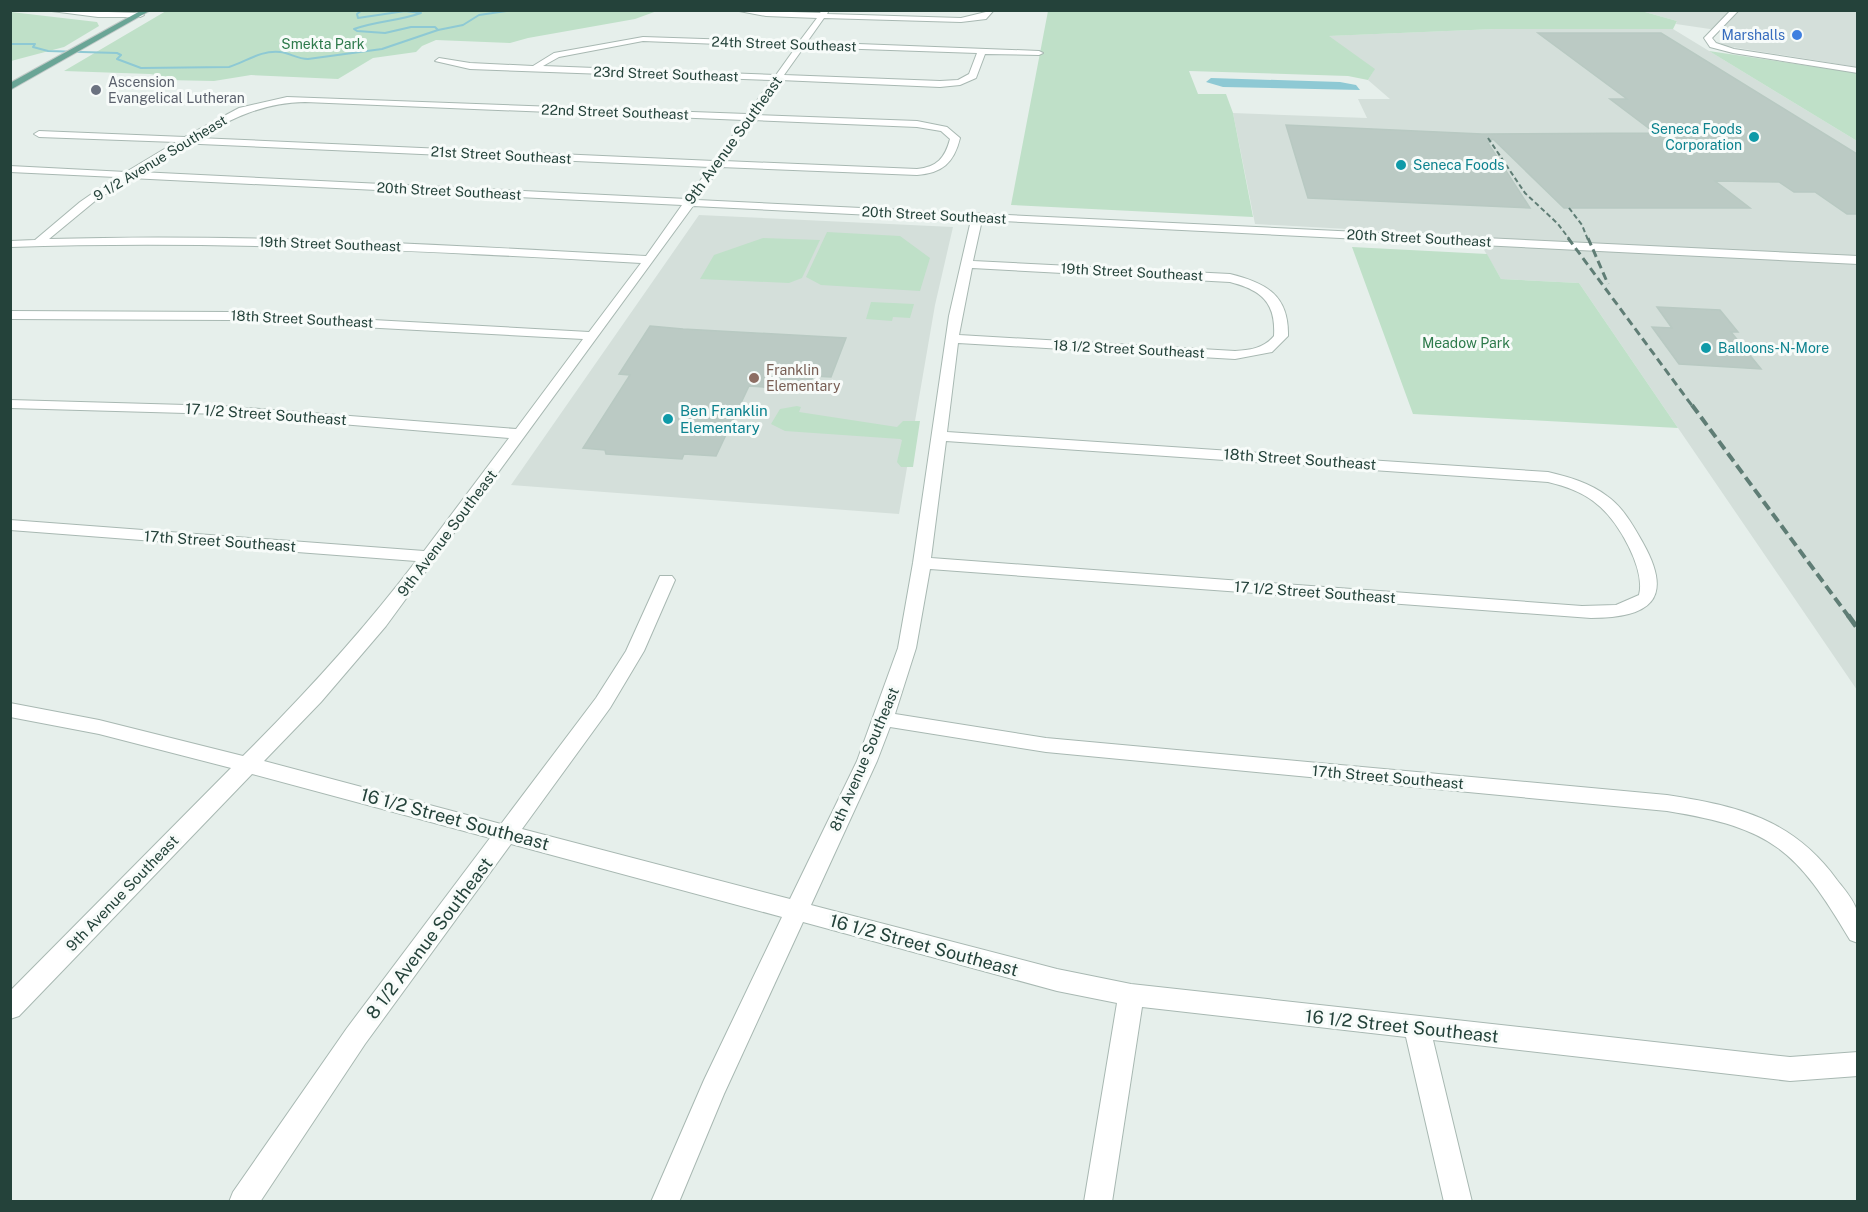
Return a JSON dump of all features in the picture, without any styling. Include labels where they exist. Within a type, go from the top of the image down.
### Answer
[{"type":"main road","points":[[10,87],[148,10]]},
{"type":"street","points":[[47,10],[78,14],[140,15]]},
{"type":"street","points":[[78,14],[87,10]]},
{"type":"street","points":[[737,10],[961,20],[982,17],[992,10]]},
{"type":"street","points":[[1736,10],[1707,38],[1713,45],[1733,51],[1857,70]]},
{"type":"street","name":"9th Avenue Southeast","points":[[10,1008],[354,655],[430,557],[649,260],[824,13]]},
{"type":"street","name":"24th Street Southeast","points":[[534,69],[557,55],[636,39],[1039,53]]},
{"type":"street","name":"23rd Street Southeast","points":[[439,62],[534,69],[955,83],[973,76],[982,51]]},
{"type":"street","name":"22nd Street Southeast","points":[[259,103],[305,99],[927,125],[952,133],[955,138],[953,149]]},
{"type":"street","name":"9 1/2 Avenue Southeast","points":[[38,243],[98,194],[237,111],[259,103]]},
{"type":"street","name":"21st Street Southeast","points":[[39,134],[918,172],[946,164],[953,149]]},
{"type":"street","name":"20th Street Southeast","points":[[10,170],[1857,260]]},
{"type":"street","name":"8th Avenue Southeast","points":[[665,1202],[713,1089],[797,912],[884,719],[907,648],[922,562],[952,339],[977,216]]},
{"type":"street","name":"19th Street Southeast","points":[[10,244],[153,241],[318,242],[649,260]]},
{"type":"street","name":"19th Street Southeast","points":[[966,264],[1222,277],[1248,283],[1264,291],[1276,303],[1280,317]]},
{"type":"street","name":"18th Street Southeast","points":[[10,315],[87,313],[246,315],[592,336]]},
{"type":"street","name":"18 1/2 Street Southeast","points":[[952,339],[1235,355],[1258,352],[1276,343],[1281,336],[1280,317]]},
{"type":"street","name":"17 1/2 Street Southeast","points":[[10,404],[221,410],[521,434]]},
{"type":"street","name":"18th Street Southeast","points":[[939,436],[1548,477],[1582,488],[1604,501],[1618,517],[1633,543]]},
{"type":"street","name":"17th Street Southeast","points":[[10,525],[430,557]]},
{"type":"street","name":"17 1/2 Street Southeast","points":[[922,562],[1605,612],[1632,607],[1646,598],[1649,576],[1633,543]]},
{"type":"street","name":"8 1/2 Avenue Southeast","points":[[243,1202],[356,1036],[615,684],[641,638],[666,580]]},
{"type":"street","name":"16 1/2 Street Southeast","points":[[10,710],[99,727],[1057,980],[1131,995],[1790,1068],[1823,1068],[1857,1064]]},
{"type":"street","name":"17th Street Southeast","points":[[884,719],[1046,746],[1667,802],[1715,810],[1758,824],[1791,844],[1826,880],[1853,925]]},
{"type":"street","points":[[1098,1202],[1131,995]]},
{"type":"street","points":[[1417,1028],[1458,1202]]},
{"type":"shaded area","points":[[1629,11],[1857,11],[1857,67],[1720,45],[1730,32],[1676,24],[1677,21],[1645,12]]},
{"type":"shaded area","points":[[1495,29],[1673,29],[1857,141],[1857,690],[1579,283],[1501,279],[1476,236],[1255,224],[1233,113],[1367,118],[1358,99],[1390,99],[1368,80],[1374,70],[1327,36]]},
{"type":"shaded area","name":"Franklin Elementary","points":[[699,215],[953,227],[935,305],[899,514],[511,485]]},
{"type":"green space","points":[[1629,10],[1677,21],[1673,29],[1495,29],[1329,36],[1375,69],[1368,80],[1348,76],[1189,71],[1198,94],[1226,94],[1233,113],[1253,217],[1011,205],[1048,11]]},
{"type":"green space","name":"Smekta Park","points":[[166,11],[657,11],[635,19],[510,43],[436,40],[422,46],[416,52],[373,58],[338,79],[251,75],[214,81],[166,80],[162,76],[150,74],[64,71]]},
{"type":"green space","points":[[11,12],[97,22],[99,26],[64,47],[11,61]]},
{"type":"green space","points":[[1709,51],[1857,73],[1857,141]]},
{"type":"green space","points":[[827,232],[900,236],[930,258],[920,291],[821,285],[806,277]]},
{"type":"green space","points":[[763,238],[820,240],[802,278],[789,283],[700,279],[714,255]]},
{"type":"green space","name":"Meadow Park","points":[[1352,247],[1487,254],[1501,279],[1579,283],[1678,428],[1413,414]]},
{"type":"green space","points":[[871,302],[914,304],[910,318],[893,317],[892,321],[866,319]]},
{"type":"green space","points":[[801,407],[799,412],[897,427],[903,421],[920,421],[913,467],[901,467],[897,462],[902,440],[900,439],[785,431],[771,424],[780,409]]},
{"type":"water","points":[[1211,78],[1340,82],[1356,85],[1360,90],[1223,87],[1206,82]]},
{"type":"building","points":[[1538,33],[1661,33],[1857,154],[1857,214],[1847,214],[1815,192],[1794,192],[1779,182],[1715,181],[1750,208],[1564,208],[1493,139],[1488,143],[1530,208],[1308,198],[1286,125],[1482,134],[1655,133],[1610,99],[1627,99]]},
{"type":"building","name":"Balloons-N-More","points":[[1657,307],[1720,310],[1738,332],[1731,332],[1761,369],[1679,364],[1652,327],[1672,328]]},
{"type":"building","name":"Ben Franklin Elementary","points":[[650,326],[846,338],[831,377],[813,376],[808,390],[749,386],[716,456],[684,454],[682,459],[606,454],[605,450],[583,448],[630,375],[619,374]]},
{"type":"waterway","points":[[362,10],[357,14],[358,18],[405,11],[421,13],[354,29],[357,31],[385,33],[411,27],[435,27],[438,30]]},
{"type":"waterway","points":[[438,30],[463,25],[479,15],[513,10]]},
{"type":"waterway","points":[[10,44],[35,44],[33,47],[48,51],[117,53],[121,55],[117,59],[141,68],[229,67],[273,52],[308,59],[382,49],[438,30]]},
{"type":"railway","points":[[1488,138],[1525,193],[1558,224],[1570,240]]},
{"type":"railway","points":[[1569,208],[1582,225],[1588,240]]},
{"type":"railway","points":[[1568,238],[1693,407]]},
{"type":"railway","points":[[1588,238],[1608,284]]},
{"type":"railway","points":[[1692,405],[1849,617]]},
{"type":"railway","points":[[1848,615],[1858,629]]},
{"type":"place","name":"Marshalls","points":[[1797,35]]},
{"type":"place","name":"Ascension Evangelical Lutheran","points":[[96,90]]},
{"type":"place","name":"Seneca Foods Corporation","points":[[1754,137]]},
{"type":"place","name":"Seneca Foods","points":[[1401,165]]},
{"type":"place","name":"Balloons-N-More","points":[[1706,348]]},
{"type":"place","name":"Franklin Elementary","points":[[754,378]]},
{"type":"place","name":"Ben Franklin Elementary","points":[[668,419]]}]
